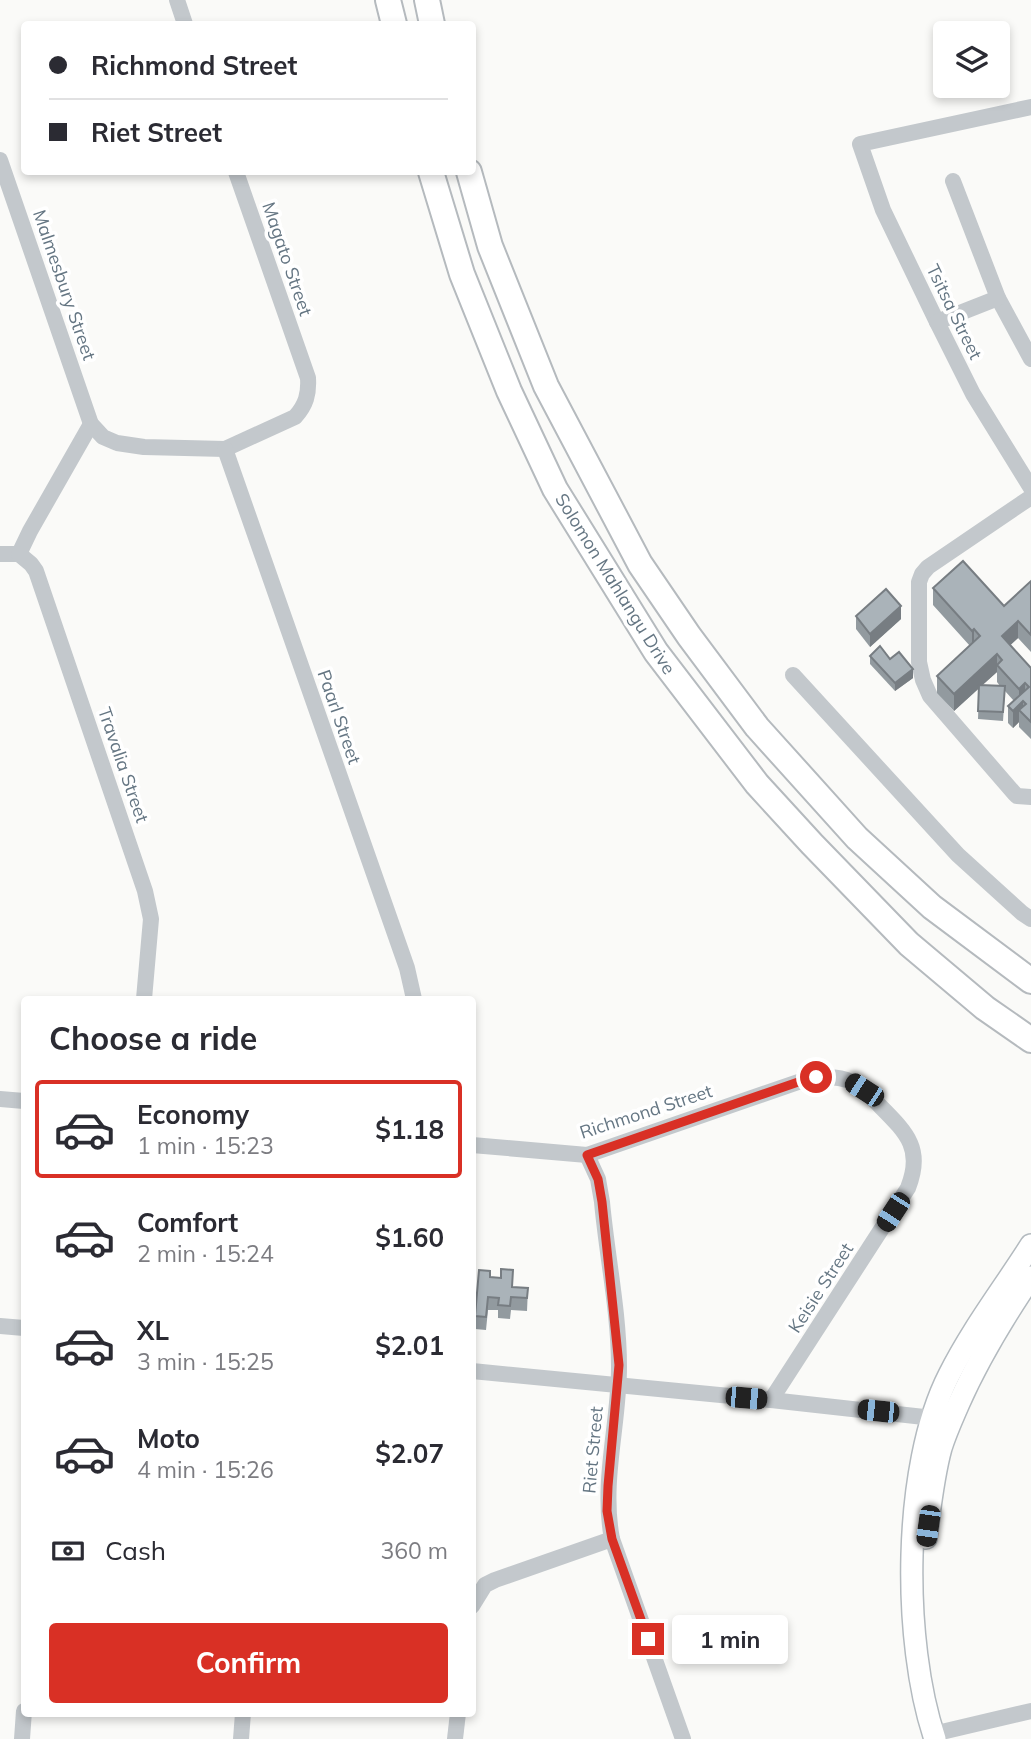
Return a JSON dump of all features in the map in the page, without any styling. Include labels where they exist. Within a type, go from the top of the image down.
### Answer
[{"type":"main road","points":[[388,0],[393,21]]},
{"type":"main road","points":[[427,0],[431,21]]},
{"type":"main road","name":"Solomon Mahlangu Drive","points":[[432,175],[462,274],[509,391],[555,489],[656,652],[757,784],[811,844],[909,944],[985,1008],[1031,1040]]},
{"type":"main road","name":"Solomon Mahlangu Drive","points":[[470,175],[490,246],[546,386],[640,564],[689,636],[757,727],[857,838],[932,907],[1031,981]]},
{"type":"main road","points":[[985,1008],[1031,1057]]},
{"type":"street","points":[[177,0],[184,21]]},
{"type":"street","name":"Tsitsa Street","points":[[1031,107],[860,144],[883,210],[937,322],[973,394],[1031,488]]},
{"type":"street","name":"Malmesbury Street","points":[[0,160],[91,424]]},
{"type":"street","name":"Magato Street","points":[[225,449],[295,418],[309,392],[302,358],[237,175]]},
{"type":"street","points":[[953,181],[998,298],[1031,359]]},
{"type":"street","points":[[937,322],[998,298]]},
{"type":"street","points":[[0,554],[19,554],[91,424],[103,437],[117,443],[144,447],[225,449]]},
{"type":"street","name":"Paarl Street","points":[[225,449],[407,968],[413,996]]},
{"type":"street","points":[[1031,497],[928,567],[919,582],[919,662],[930,696],[1014,793],[1017,796],[1031,797]]},
{"type":"street","name":"Travalia Street","points":[[19,554],[31,564],[39,579],[145,891],[150,926],[144,996]]},
{"type":"street","points":[[793,675],[958,855],[1031,919]]},
{"type":"street","name":"Richmond Street","points":[[476,1145],[587,1155],[804,1080],[827,1076]]},
{"type":"street","name":"Keisie Street","points":[[771,1400],[908,1188],[914,1174],[913,1149],[909,1138],[896,1122],[864,1090],[852,1082],[827,1076]]},
{"type":"street","points":[[0,1099],[21,1101]]},
{"type":"street","name":"Riet Street","points":[[587,1155],[598,1179],[602,1202],[619,1365],[608,1500],[609,1521],[612,1539],[683,1739]]},
{"type":"street","points":[[1031,1245],[980,1320],[948,1376],[941,1418],[942,1447],[924,1548],[925,1626],[940,1736],[1031,1711]]},
{"type":"street","points":[[941,1418],[1031,1277]]},
{"type":"street","points":[[0,1326],[21,1328]]},
{"type":"street","points":[[476,1371],[941,1418]]},
{"type":"street","points":[[476,1600],[485,1585],[495,1580],[612,1539]]},
{"type":"street","points":[[22,1739],[24,1717]]},
{"type":"street","points":[[241,1739],[243,1717]]},
{"type":"street","points":[[455,1739],[458,1717]]},
{"type":"building","points":[[963,561],[1004,606],[1031,581],[1031,635],[1018,621],[1002,636],[1031,668],[1031,722],[1019,710],[1026,704],[1023,701],[1013,711],[1008,706],[1029,687],[1025,683],[1019,689],[997,665],[1002,660],[997,654],[954,694],[937,676],[980,636],[974,629],[972,631],[933,588]]},
{"type":"building","points":[[886,589],[901,606],[870,634],[856,616]]},
{"type":"building","points":[[880,646],[890,659],[899,652],[913,669],[895,683],[870,656]]},
{"type":"building","points":[[979,685],[1005,686],[1003,712],[978,711]]},
{"type":"building","points":[[501,1269],[513,1270],[512,1287],[528,1288],[527,1298],[511,1297],[510,1306],[498,1305],[499,1298],[488,1297],[486,1317],[476,1316],[479,1270],[490,1271],[490,1277],[501,1278]]},
{"type":"route","points":[[648,1639],[612,1539],[607,1511],[619,1365],[602,1202],[598,1179],[587,1155],[816,1077]]}]
